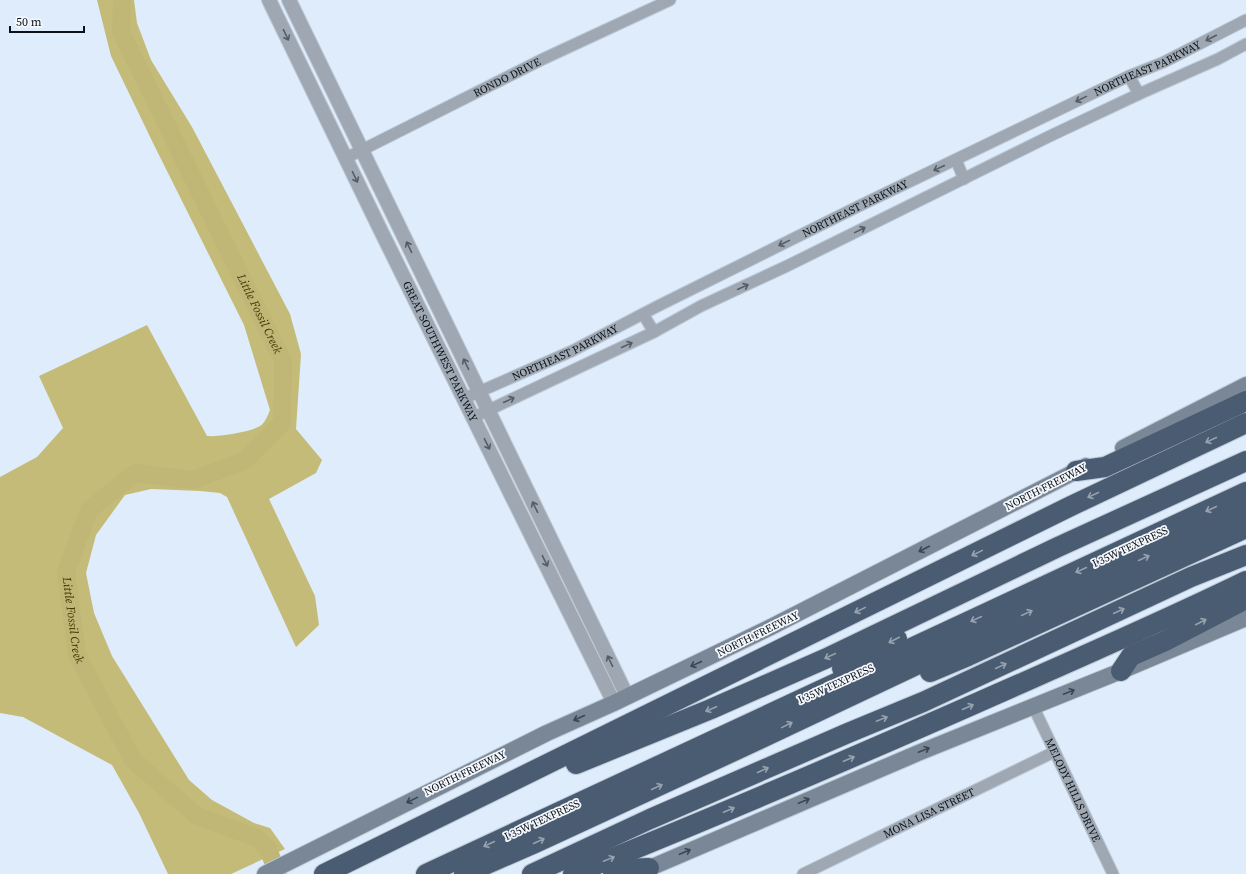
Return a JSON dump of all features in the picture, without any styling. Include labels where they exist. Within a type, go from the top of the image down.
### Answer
[{"type":"highway","points":[[1076,472],[1104,467],[1246,401]]},
{"type":"highway","points":[[327,874],[1071,506],[1246,423]]},
{"type":"highway","points":[[1153,503],[1172,487],[1246,450]]},
{"type":"highway","points":[[345,874],[574,764],[712,709],[827,658],[1058,547],[1246,461]]},
{"type":"highway","points":[[620,783],[630,771],[816,682],[956,609],[1246,474]]},
{"type":"highway","name":"I 35W TEXPRESS","points":[[426,874],[620,783],[900,655],[1246,492]]},
{"type":"highway","name":"I 35W TEXPRESS","points":[[464,874],[535,843],[1246,510]]},
{"type":"highway","points":[[814,712],[844,707],[968,656],[1246,528]]},
{"type":"highway","points":[[532,874],[650,819],[923,702],[1191,577],[1246,555]]},
{"type":"highway","points":[[573,874],[851,759],[1178,614],[1246,581]]},
{"type":"highway","points":[[1121,671],[1131,656],[1165,641],[1246,599]]},
{"type":"highway","points":[[613,874],[624,869],[642,871]]},
{"type":"main road","name":"NORTH FREEWAY","points":[[265,874],[547,733],[778,624],[1246,385]]},
{"type":"main road","points":[[642,871],[918,752],[1121,671],[1246,618]]},
{"type":"street","name":"GREAT SOUTHWEST PARKWAY","points":[[269,0],[474,418],[621,699]]},
{"type":"street","name":"GREAT SOUTHWEST PARKWAY","points":[[289,0],[479,391],[621,699]]},
{"type":"street","name":"RONDO DRIVE","points":[[346,158],[543,59],[670,0]]},
{"type":"street","name":"NORTHEAST PARKWAY","points":[[465,398],[572,351],[859,206],[1129,76],[1164,62],[1246,20]]},
{"type":"street","name":"NORTHEAST PARKWAY","points":[[474,418],[654,332],[702,306],[1139,94],[1218,59],[1246,44]]},
{"type":"street","points":[[1129,76],[1139,94]]},
{"type":"street","points":[[956,160],[964,179]]},
{"type":"street","points":[[643,314],[654,332]]},
{"type":"street","name":"MELODY HILLS DRIVE","points":[[1033,706],[1113,874]]},
{"type":"street","name":"MONA LISA STREET","points":[[803,874],[1054,752]]},
{"type":"shaded area","points":[[97,0],[134,0],[137,23],[151,60],[192,127],[290,314],[301,354],[296,429],[322,460],[316,473],[269,499],[315,596],[319,625],[296,647],[227,497],[220,493],[151,489],[125,495],[96,535],[86,573],[94,613],[112,656],[189,780],[212,800],[254,823],[270,828],[285,849],[231,874],[168,874],[139,813],[112,765],[23,717],[0,713],[0,477],[37,457],[63,428],[39,376],[147,325],[207,436],[234,434],[260,426],[266,419],[270,410],[244,325],[111,56]]},
{"type":"waterway","name":"Little Fossil Creek","points":[[122,0],[121,32],[283,361],[282,423],[244,461],[193,480],[135,473],[89,510],[66,572],[77,655],[133,760],[197,816],[257,838],[268,849],[278,874]]}]
